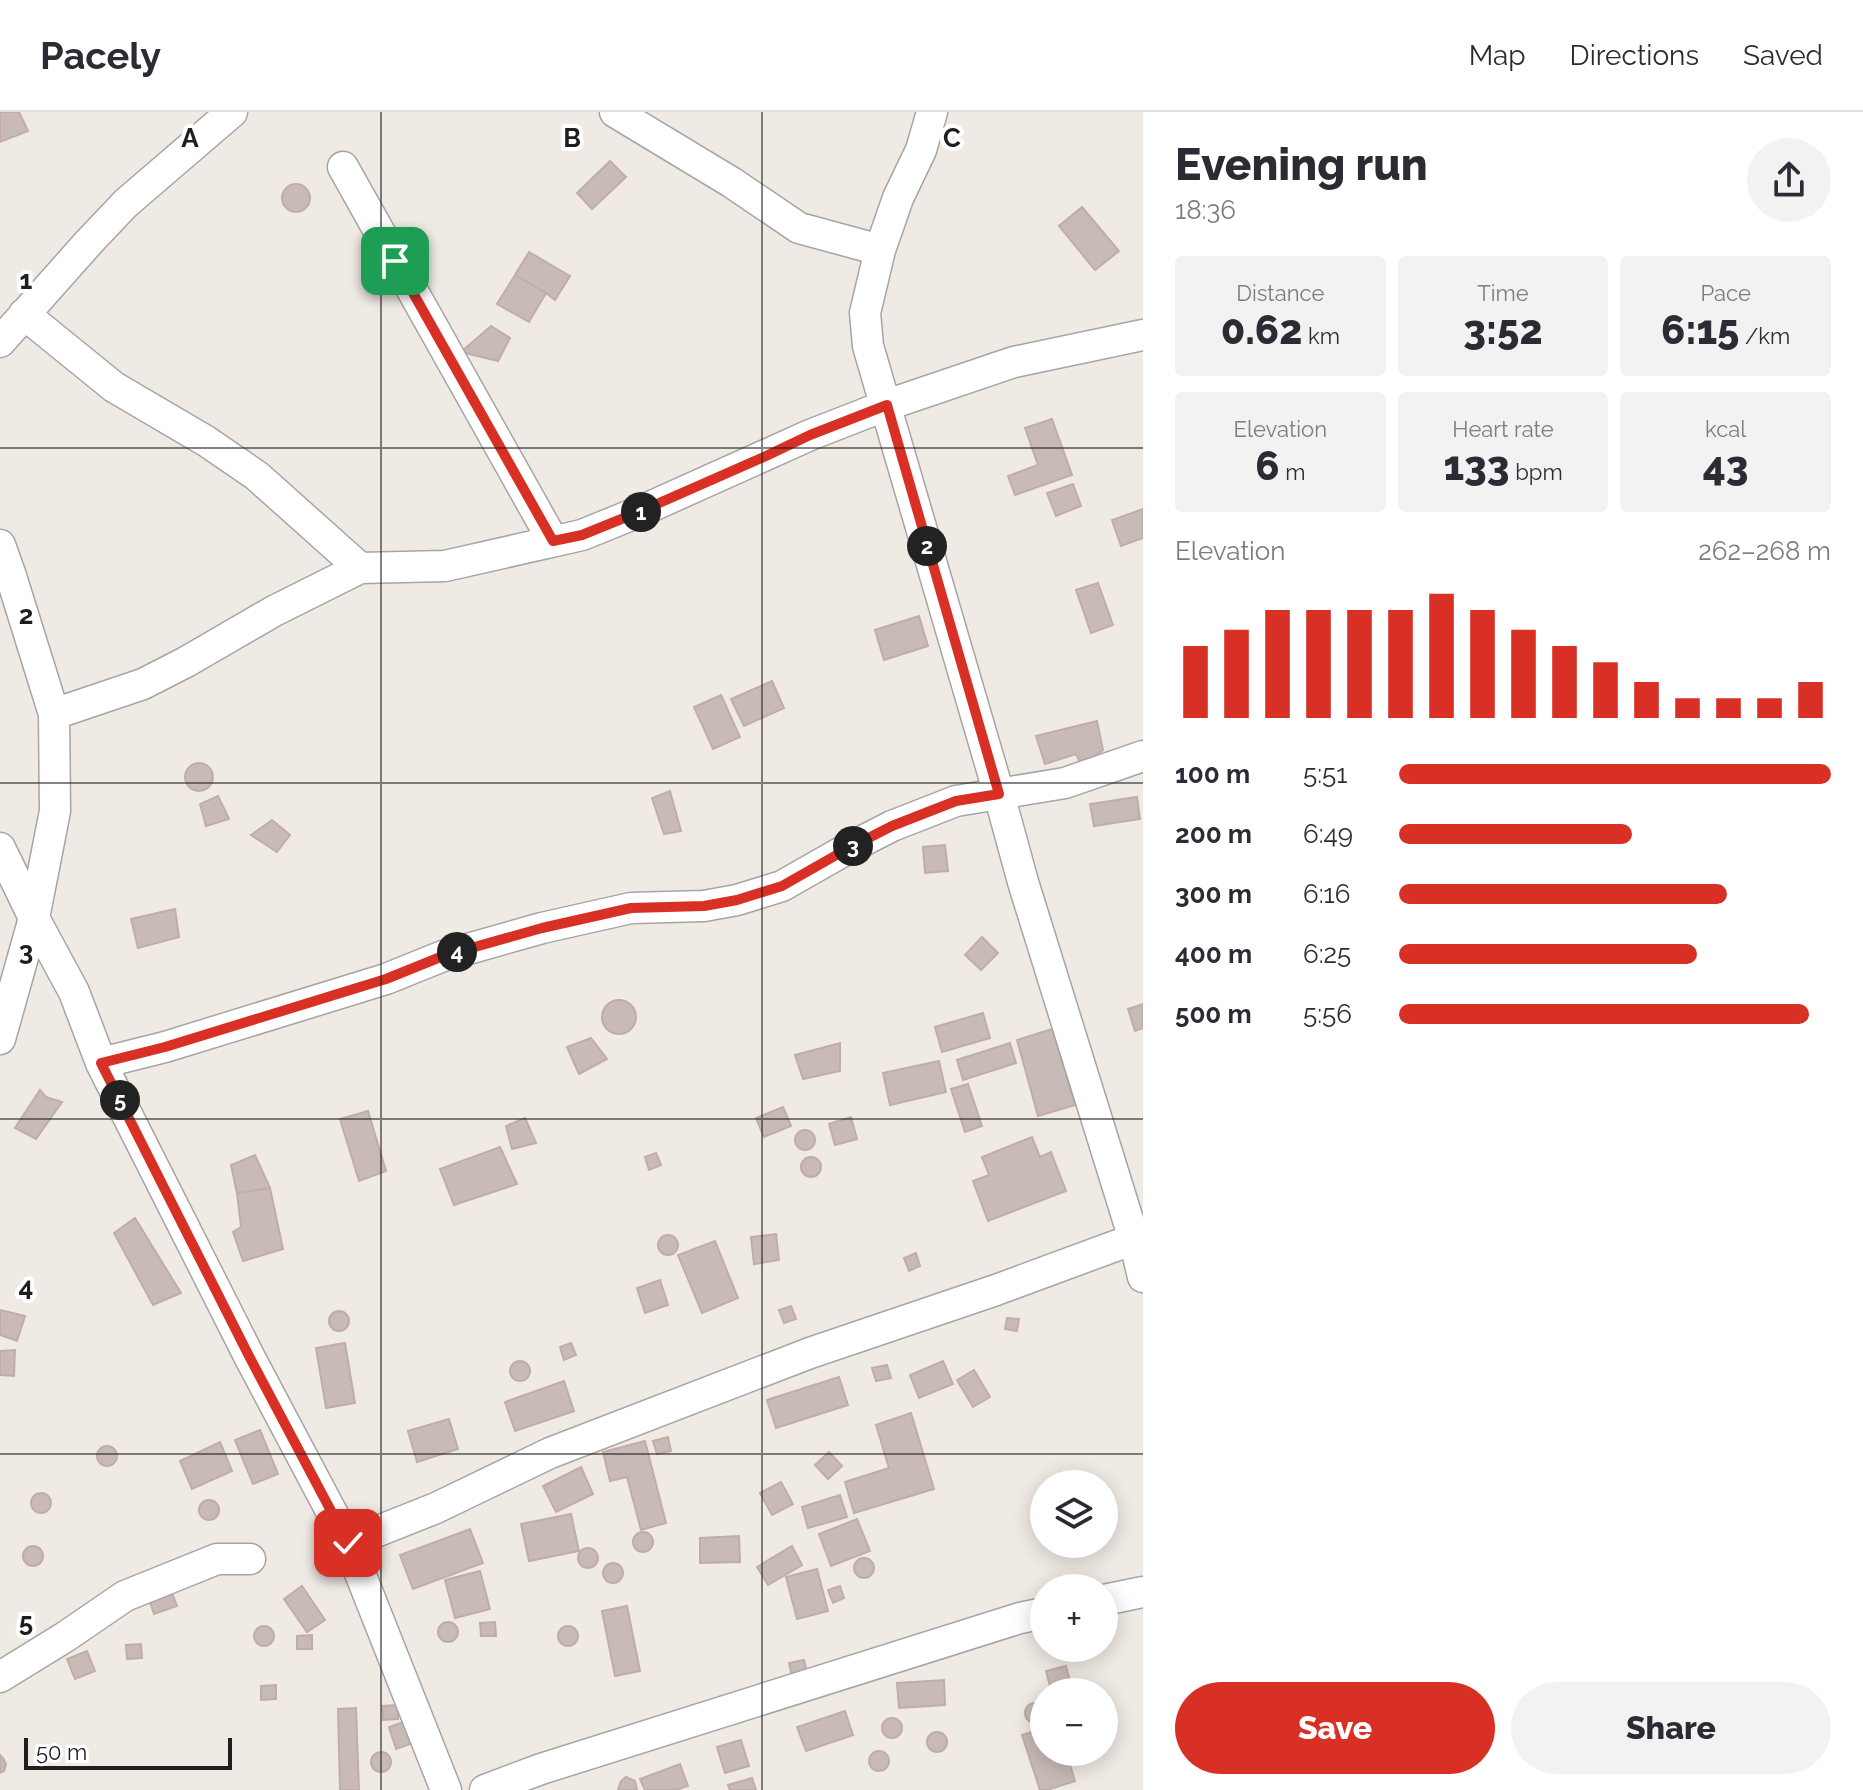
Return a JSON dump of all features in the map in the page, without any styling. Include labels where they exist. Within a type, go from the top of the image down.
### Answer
[{"type":"street","points":[[0,342],[126,203],[232,112]]},
{"type":"street","points":[[615,112],[731,182],[799,228],[880,250]]},
{"type":"street","points":[[932,112],[921,150],[898,198],[880,250],[865,313],[868,346],[1023,882],[1138,1239],[1143,1277]]},
{"type":"street","points":[[343,167],[553,541]]},
{"type":"street","points":[[24,314],[114,387],[206,441],[257,476],[360,568]]},
{"type":"street","points":[[54,714],[143,684],[274,611],[360,568],[445,566],[582,535],[810,435],[887,405],[1014,362],[1143,335]]},
{"type":"street","points":[[0,545],[54,714],[55,811],[34,918],[0,1039]]},
{"type":"street","points":[[101,1063],[165,1047],[373,983],[443,956],[542,928],[631,908],[704,906],[737,900],[782,886],[892,826],[956,801],[1065,783],[1143,756]]},
{"type":"street","points":[[0,848],[74,992],[101,1063],[250,1358],[348,1543],[446,1790]]},
{"type":"street","points":[[348,1543],[436,1508],[550,1453],[810,1353],[1138,1239]]},
{"type":"street","points":[[0,1677],[125,1596],[217,1559],[250,1559]]},
{"type":"street","points":[[1118,1597],[1143,1592]]},
{"type":"street","points":[[485,1790],[600,1750],[1030,1616]]},
{"type":"building","points":[[0,112],[19,112],[28,131],[0,142]]},
{"type":"building","points":[[610,161],[626,177],[592,209],[577,193]]},
{"type":"building","points":[[296,184],[306,188],[310,198],[306,208],[296,212],[286,208],[282,198],[286,188]]},
{"type":"building","points":[[1082,207],[1119,251],[1095,270],[1059,226]]},
{"type":"building","points":[[529,252],[570,276],[555,300],[515,275]]},
{"type":"building","points":[[515,275],[546,293],[529,322],[497,304]]},
{"type":"building","points":[[491,326],[510,338],[498,361],[461,352]]},
{"type":"building","points":[[1052,419],[1072,475],[1015,495],[1008,476],[1038,465],[1025,428]]},
{"type":"building","points":[[1073,484],[1081,506],[1056,516],[1047,493]]},
{"type":"building","points":[[1143,509],[1143,538],[1121,546],[1112,520]]},
{"type":"building","points":[[1098,583],[1113,625],[1091,633],[1076,590]]},
{"type":"building","points":[[919,616],[928,646],[884,660],[875,630]]},
{"type":"building","points":[[772,681],[784,708],[744,726],[731,699]]},
{"type":"building","points":[[721,695],[740,737],[713,749],[694,707]]},
{"type":"building","points":[[1097,721],[1103,750],[1082,766],[1076,754],[1045,764],[1036,736]]},
{"type":"building","points":[[199,763],[209,767],[213,777],[209,787],[199,791],[189,787],[185,777],[189,767]]},
{"type":"building","points":[[670,791],[681,831],[664,834],[652,798]]},
{"type":"building","points":[[218,796],[229,819],[206,826],[200,804]]},
{"type":"building","points":[[1137,797],[1140,819],[1094,826],[1090,804]]},
{"type":"building","points":[[272,820],[290,835],[277,852],[251,835]]},
{"type":"building","points":[[945,845],[948,871],[925,873],[923,847]]},
{"type":"building","points":[[175,909],[179,937],[138,948],[131,919]]},
{"type":"building","points":[[982,937],[998,953],[981,970],[965,955]]},
{"type":"building","points":[[619,1000],[631,1005],[636,1017],[631,1029],[619,1034],[607,1029],[602,1017],[607,1005]]},
{"type":"building","points":[[1143,1004],[1143,1028],[1135,1031],[1128,1009]]},
{"type":"building","points":[[983,1013],[990,1038],[942,1052],[935,1027]]},
{"type":"building","points":[[1052,1029],[1075,1105],[1038,1116],[1017,1040]]},
{"type":"building","points":[[591,1038],[607,1059],[579,1074],[567,1047]]},
{"type":"building","points":[[840,1043],[840,1071],[803,1079],[795,1055]]},
{"type":"building","points":[[1010,1043],[1016,1063],[963,1080],[957,1060]]},
{"type":"building","points":[[939,1061],[946,1092],[890,1105],[883,1073]]},
{"type":"building","points":[[968,1084],[982,1126],[965,1132],[951,1089]]},
{"type":"building","points":[[40,1090],[46,1097],[62,1102],[36,1139],[15,1128]]},
{"type":"building","points":[[783,1107],[791,1126],[764,1137],[756,1118]]},
{"type":"building","points":[[368,1111],[386,1171],[359,1181],[340,1119]]},
{"type":"building","points":[[851,1117],[857,1139],[835,1145],[829,1124]]},
{"type":"building","points":[[525,1118],[536,1143],[512,1149],[506,1126]]},
{"type":"building","points":[[805,1130],[812,1133],[815,1140],[812,1147],[805,1150],[798,1147],[795,1140],[798,1133]]},
{"type":"building","points":[[1032,1137],[1040,1157],[1051,1152],[1066,1191],[988,1221],[973,1181],[989,1175],[982,1157]]},
{"type":"building","points":[[500,1147],[517,1184],[454,1205],[440,1169]]},
{"type":"building","points":[[656,1153],[661,1165],[649,1170],[645,1157]]},
{"type":"building","points":[[255,1155],[270,1188],[237,1193],[231,1165]]},
{"type":"building","points":[[811,1157],[818,1160],[821,1167],[818,1174],[811,1177],[804,1174],[801,1167],[804,1160]]},
{"type":"building","points":[[270,1188],[283,1249],[243,1261],[233,1232],[241,1227],[237,1193]]},
{"type":"building","points":[[135,1218],[181,1293],[153,1305],[114,1233]]},
{"type":"building","points":[[776,1234],[779,1260],[754,1264],[751,1237]]},
{"type":"building","points":[[668,1235],[675,1238],[678,1245],[675,1252],[668,1255],[661,1252],[658,1245],[661,1238]]},
{"type":"building","points":[[715,1241],[738,1298],[702,1313],[678,1255]]},
{"type":"building","points":[[916,1253],[920,1266],[909,1271],[904,1258]]},
{"type":"building","points":[[660,1280],[668,1305],[645,1313],[637,1288]]},
{"type":"building","points":[[791,1306],[796,1319],[784,1323],[779,1310]]},
{"type":"building","points":[[0,1310],[25,1316],[17,1341],[0,1335]]},
{"type":"building","points":[[339,1311],[346,1314],[349,1321],[346,1328],[339,1331],[332,1328],[329,1321],[332,1314]]},
{"type":"building","points":[[1007,1318],[1019,1319],[1017,1331],[1005,1329]]},
{"type":"building","points":[[345,1343],[355,1403],[326,1408],[316,1348]]},
{"type":"building","points":[[571,1343],[576,1355],[564,1360],[560,1347]]},
{"type":"building","points":[[15,1350],[14,1376],[0,1375],[0,1351]]},
{"type":"building","points":[[520,1361],[527,1364],[530,1371],[527,1378],[520,1381],[513,1378],[510,1371],[513,1364]]},
{"type":"building","points":[[943,1361],[953,1384],[919,1398],[910,1375]]},
{"type":"building","points":[[887,1365],[891,1378],[876,1381],[872,1368]]},
{"type":"building","points":[[974,1370],[990,1397],[973,1407],[957,1380]]},
{"type":"building","points":[[839,1377],[848,1405],[776,1428],[767,1400]]},
{"type":"building","points":[[564,1381],[574,1411],[515,1431],[505,1402]]},
{"type":"building","points":[[911,1413],[934,1489],[854,1513],[845,1482],[889,1468],[876,1425]]},
{"type":"building","points":[[449,1419],[458,1449],[417,1462],[408,1431]]},
{"type":"building","points":[[260,1430],[278,1474],[253,1484],[235,1440]]},
{"type":"building","points":[[668,1437],[671,1451],[657,1454],[653,1441]]},
{"type":"building","points":[[645,1441],[666,1523],[641,1530],[627,1477],[610,1481],[603,1452]]},
{"type":"building","points":[[220,1442],[232,1471],[192,1489],[180,1461]]},
{"type":"building","points":[[107,1446],[114,1449],[117,1456],[114,1463],[107,1466],[100,1463],[97,1456],[100,1449]]},
{"type":"building","points":[[829,1452],[842,1466],[828,1479],[815,1465]]},
{"type":"building","points":[[581,1467],[593,1494],[556,1512],[543,1486]]},
{"type":"building","points":[[781,1482],[793,1504],[772,1515],[760,1493]]},
{"type":"building","points":[[41,1493],[48,1496],[51,1503],[48,1510],[41,1513],[34,1510],[31,1503],[34,1496]]},
{"type":"building","points":[[840,1495],[847,1517],[808,1528],[802,1507]]},
{"type":"building","points":[[209,1500],[216,1503],[219,1510],[216,1517],[209,1520],[202,1517],[199,1510],[202,1503]]},
{"type":"building","points":[[571,1514],[579,1551],[529,1561],[521,1524]]},
{"type":"building","points":[[857,1519],[870,1551],[831,1566],[819,1534]]},
{"type":"building","points":[[470,1529],[483,1563],[413,1589],[400,1555]]},
{"type":"building","points":[[643,1532],[650,1535],[653,1542],[650,1549],[643,1552],[636,1549],[633,1542],[636,1535]]},
{"type":"building","points":[[739,1536],[740,1562],[700,1563],[700,1538]]},
{"type":"building","points":[[33,1546],[40,1549],[43,1556],[40,1563],[33,1566],[26,1563],[23,1556],[26,1549]]},
{"type":"building","points":[[792,1546],[802,1565],[768,1585],[757,1567]]},
{"type":"building","points":[[588,1548],[595,1551],[598,1558],[595,1565],[588,1568],[581,1565],[578,1558],[581,1551]]},
{"type":"building","points":[[864,1558],[871,1561],[874,1568],[871,1575],[864,1578],[857,1575],[854,1568],[857,1561]]},
{"type":"building","points":[[613,1563],[620,1566],[623,1573],[620,1580],[613,1583],[606,1580],[603,1573],[606,1566]]},
{"type":"building","points":[[817,1569],[828,1611],[797,1619],[786,1577]]},
{"type":"building","points":[[480,1571],[490,1609],[455,1618],[445,1580]]},
{"type":"building","points":[[302,1586],[325,1620],[307,1632],[284,1599]]},
{"type":"building","points":[[840,1586],[844,1598],[833,1603],[828,1590]]},
{"type":"building","points":[[170,1588],[177,1606],[154,1614],[148,1596]]},
{"type":"building","points":[[627,1606],[640,1671],[615,1676],[602,1611]]},
{"type":"building","points":[[448,1622],[455,1625],[458,1632],[455,1639],[448,1642],[441,1639],[438,1632],[441,1625]]},
{"type":"building","points":[[495,1622],[496,1636],[481,1636],[480,1623]]},
{"type":"building","points":[[264,1626],[271,1629],[274,1636],[271,1643],[264,1646],[257,1643],[254,1636],[257,1629]]},
{"type":"building","points":[[568,1626],[575,1629],[578,1636],[575,1643],[568,1646],[561,1643],[558,1636],[561,1629]]},
{"type":"building","points":[[312,1635],[312,1649],[297,1649],[297,1636]]},
{"type":"building","points":[[141,1644],[142,1658],[127,1659],[126,1645]]},
{"type":"building","points":[[87,1651],[95,1671],[75,1679],[67,1659]]},
{"type":"building","points":[[804,1660],[807,1673],[792,1676],[789,1663]]},
{"type":"building","points":[[1066,1666],[1069,1678],[1048,1678],[1046,1671]]},
{"type":"building","points":[[944,1680],[945,1705],[899,1708],[897,1683]]},
{"type":"building","points":[[276,1685],[276,1699],[261,1700],[261,1686]]},
{"type":"building","points":[[398,1705],[398,1719],[383,1720],[382,1706]]},
{"type":"building","points":[[1030,1705],[1030,1721],[1025,1713]]},
{"type":"building","points":[[356,1708],[359,1790],[340,1790],[338,1709]]},
{"type":"building","points":[[845,1711],[853,1735],[806,1751],[797,1727]]},
{"type":"building","points":[[892,1718],[899,1721],[902,1728],[899,1735],[892,1738],[885,1735],[882,1728],[885,1721]]},
{"type":"building","points":[[409,1720],[416,1742],[396,1749],[389,1727]]},
{"type":"building","points":[[937,1732],[944,1735],[947,1742],[944,1749],[937,1752],[930,1749],[927,1742],[930,1735]]},
{"type":"building","points":[[1030,1732],[1030,1759],[1022,1735]]},
{"type":"building","points":[[741,1740],[749,1766],[725,1773],[717,1747]]},
{"type":"building","points":[[879,1751],[886,1754],[889,1761],[886,1768],[879,1771],[872,1768],[869,1761],[872,1754]]},
{"type":"building","points":[[381,1752],[388,1755],[391,1762],[388,1769],[381,1772],[374,1769],[371,1762],[374,1755]]},
{"type":"building","points":[[0,1755],[6,1764],[0,1773]]},
{"type":"building","points":[[680,1764],[688,1786],[676,1790],[645,1790],[640,1779]]},
{"type":"building","points":[[1032,1766],[1070,1766],[1075,1781],[1040,1790]]},
{"type":"building","points":[[626,1777],[635,1781],[637,1790],[618,1790]]},
{"type":"building","points":[[752,1778],[756,1790],[730,1790],[728,1785]]},
{"type":"route","points":[[348,1543],[250,1358],[101,1063],[165,1047],[386,979],[443,956],[542,928],[631,908],[704,906],[737,900],[782,886],[892,826],[956,801],[999,794],[887,405],[810,435],[641,511],[582,535],[553,541],[395,261]]}]
